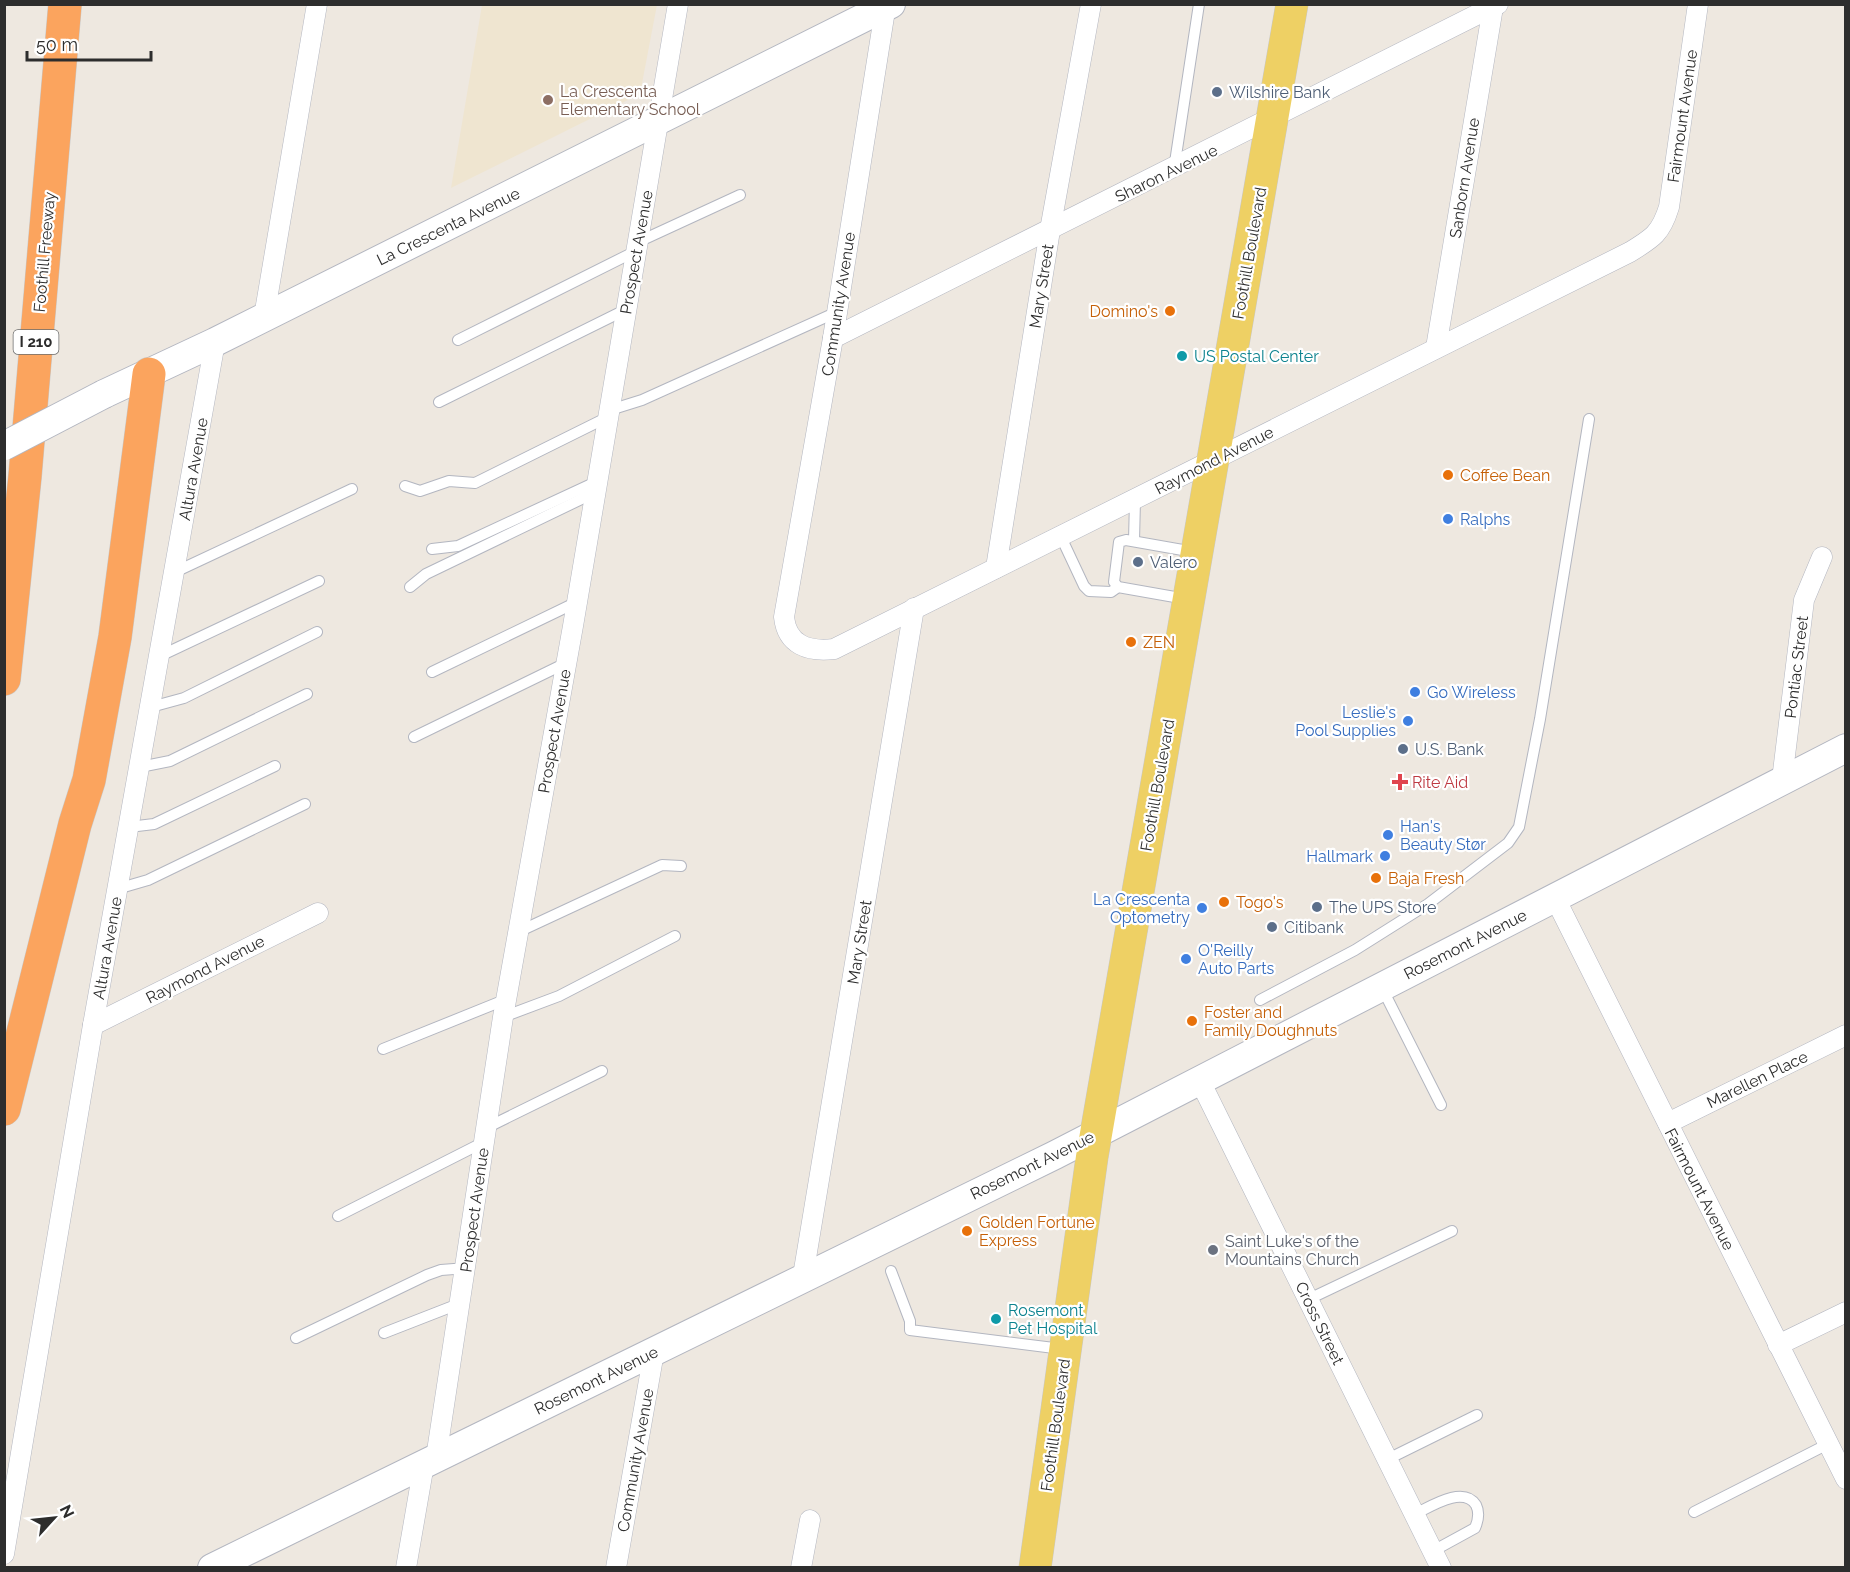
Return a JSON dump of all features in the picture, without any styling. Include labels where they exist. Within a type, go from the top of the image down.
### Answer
[{"type":"highway","name":"Foothill Freeway","points":[[4,679],[25,476],[65,4]]},
{"type":"highway","points":[[4,1109],[75,824],[89,780],[115,637],[149,374]]},
{"type":"main road","name":"Foothill Boulevard","points":[[1035,1568],[1097,1134],[1292,4]]},
{"type":"street","points":[[264,317],[317,4]]},
{"type":"street","name":"Prospect Avenue","points":[[406,1568],[461,1303],[505,1008],[597,487],[678,4]]},
{"type":"street","name":"Mary Street","points":[[996,568],[1050,230],[1091,4]]},
{"type":"street","name":"Fairmount Avenue","points":[[1664,226],[1669,207],[1698,4]]},
{"type":"street","name":"La Crescenta Avenue","points":[[4,446],[888,5]]},
{"type":"street","name":"Community Avenue","points":[[786,603],[888,5]]},
{"type":"street","name":"Sharon Avenue","points":[[833,338],[1272,120],[1495,6]]},
{"type":"street","name":"Sanborn Avenue","points":[[1436,348],[1495,6]]},
{"type":"street","name":"Raymond Avenue","points":[[786,603],[785,627],[792,639],[805,648],[821,651],[834,649],[1630,252],[1654,237],[1664,226]]},
{"type":"street","name":"Altura Avenue","points":[[4,1554],[93,1025],[215,342]]},
{"type":"street","name":"Pontiac Street","points":[[1782,780],[1804,600],[1822,557]]},
{"type":"street","name":"Mary Street","points":[[803,1276],[914,608]]},
{"type":"street","name":"Rosemont Avenue","points":[[214,1567],[654,1352],[803,1276],[1097,1134],[1199,1079],[1845,748]]},
{"type":"street","name":"Fairmount Avenue","points":[[1555,898],[1845,1479]]},
{"type":"street","name":"Raymond Avenue","points":[[93,1025],[318,912]]},
{"type":"street","name":"Marellen Place","points":[[1668,1123],[1845,1035]]},
{"type":"street","name":"Cross Street","points":[[1199,1079],[1437,1559]]},
{"type":"street","points":[[1778,1345],[1845,1312]]},
{"type":"street","name":"Community Avenue","points":[[616,1568],[654,1352]]},
{"type":"street","points":[[801,1568],[810,1520]]},
{"type":"lane","points":[[1174,169],[1199,4]]},
{"type":"lane","points":[[458,340],[740,195]]},
{"type":"lane","points":[[440,402],[627,309]]},
{"type":"lane","points":[[405,486],[420,491],[449,481],[475,483],[609,414],[837,312]]},
{"type":"lane","points":[[1260,1000],[1355,950],[1428,904],[1508,843],[1519,827],[1540,719],[1589,419]]},
{"type":"lane","points":[[432,549],[458,546],[597,487]]},
{"type":"lane","points":[[410,587],[426,574],[597,487]]},
{"type":"lane","points":[[175,572],[352,489]]},
{"type":"lane","points":[[1134,541],[1135,500]]},
{"type":"lane","points":[[1061,537],[1084,586],[1089,591],[1111,592],[1118,587]]},
{"type":"lane","points":[[1189,600],[1118,587],[1114,582],[1119,542],[1134,541],[1197,553]]},
{"type":"lane","points":[[160,656],[319,581]]},
{"type":"lane","points":[[432,672],[577,602]]},
{"type":"lane","points":[[151,707],[184,698],[317,632]]},
{"type":"lane","points":[[414,737],[566,663]]},
{"type":"lane","points":[[140,767],[170,761],[307,694]]},
{"type":"lane","points":[[129,827],[154,824],[275,766]]},
{"type":"lane","points":[[117,889],[148,880],[305,804]]},
{"type":"lane","points":[[518,932],[662,865],[681,866]]},
{"type":"lane","points":[[383,1049],[505,1008],[560,996],[675,936]]},
{"type":"lane","points":[[1381,986],[1441,1105]]},
{"type":"lane","points":[[338,1216],[603,1071]]},
{"type":"lane","points":[[1309,1299],[1452,1231]]},
{"type":"lane","points":[[296,1338],[427,1275],[441,1270],[467,1268]]},
{"type":"lane","points":[[891,1271],[910,1321],[910,1330],[1066,1350]]},
{"type":"lane","points":[[384,1333],[461,1303]]},
{"type":"lane","points":[[1388,1459],[1478,1415]]},
{"type":"lane","points":[[1694,1512],[1828,1444]]},
{"type":"lane","points":[[1415,1514],[1445,1500],[1461,1497],[1472,1500],[1476,1505],[1479,1517],[1475,1528],[1437,1559]]},
{"type":"shaded area","name":"La Crescenta Elementary School","points":[[482,5],[657,5],[640,94],[451,188]]},
{"type":"place","name":"Wilshire Bank","points":[[1217,92]]},
{"type":"place","name":"La Crescenta Elementary School","points":[[548,100]]},
{"type":"place","name":"Domino's","points":[[1170,311]]},
{"type":"place","name":"US Postal Center","points":[[1182,356]]},
{"type":"place","name":"Coffee Bean","points":[[1448,475]]},
{"type":"place","name":"Ralphs","points":[[1448,519]]},
{"type":"place","name":"Valero","points":[[1138,562]]},
{"type":"place","name":"ZEN","points":[[1131,642]]},
{"type":"place","name":"Go Wireless","points":[[1415,692]]},
{"type":"place","name":"Leslie's Pool Supplies","points":[[1408,721]]},
{"type":"place","name":"U.S. Bank","points":[[1403,749]]},
{"type":"place","name":"Rite Aid","points":[[1400,782]]},
{"type":"place","name":"Han's Beauty Stør","points":[[1388,835]]},
{"type":"place","name":"Hallmark","points":[[1385,856]]},
{"type":"place","name":"Baja Fresh","points":[[1376,878]]},
{"type":"place","name":"Togo's","points":[[1224,902]]},
{"type":"place","name":"The UPS Store","points":[[1317,907]]},
{"type":"place","name":"La Crescenta Optometry","points":[[1202,908]]},
{"type":"place","name":"Citibank","points":[[1272,927]]},
{"type":"place","name":"O'Reilly Auto Parts","points":[[1186,959]]},
{"type":"place","name":"Foster and Family Doughnuts","points":[[1192,1021]]},
{"type":"place","name":"Golden Fortune Express","points":[[967,1231]]},
{"type":"place","name":"Saint Luke's of the Mountains Church","points":[[1213,1250]]},
{"type":"place","name":"Rosemont Pet Hospital","points":[[996,1319]]}]
